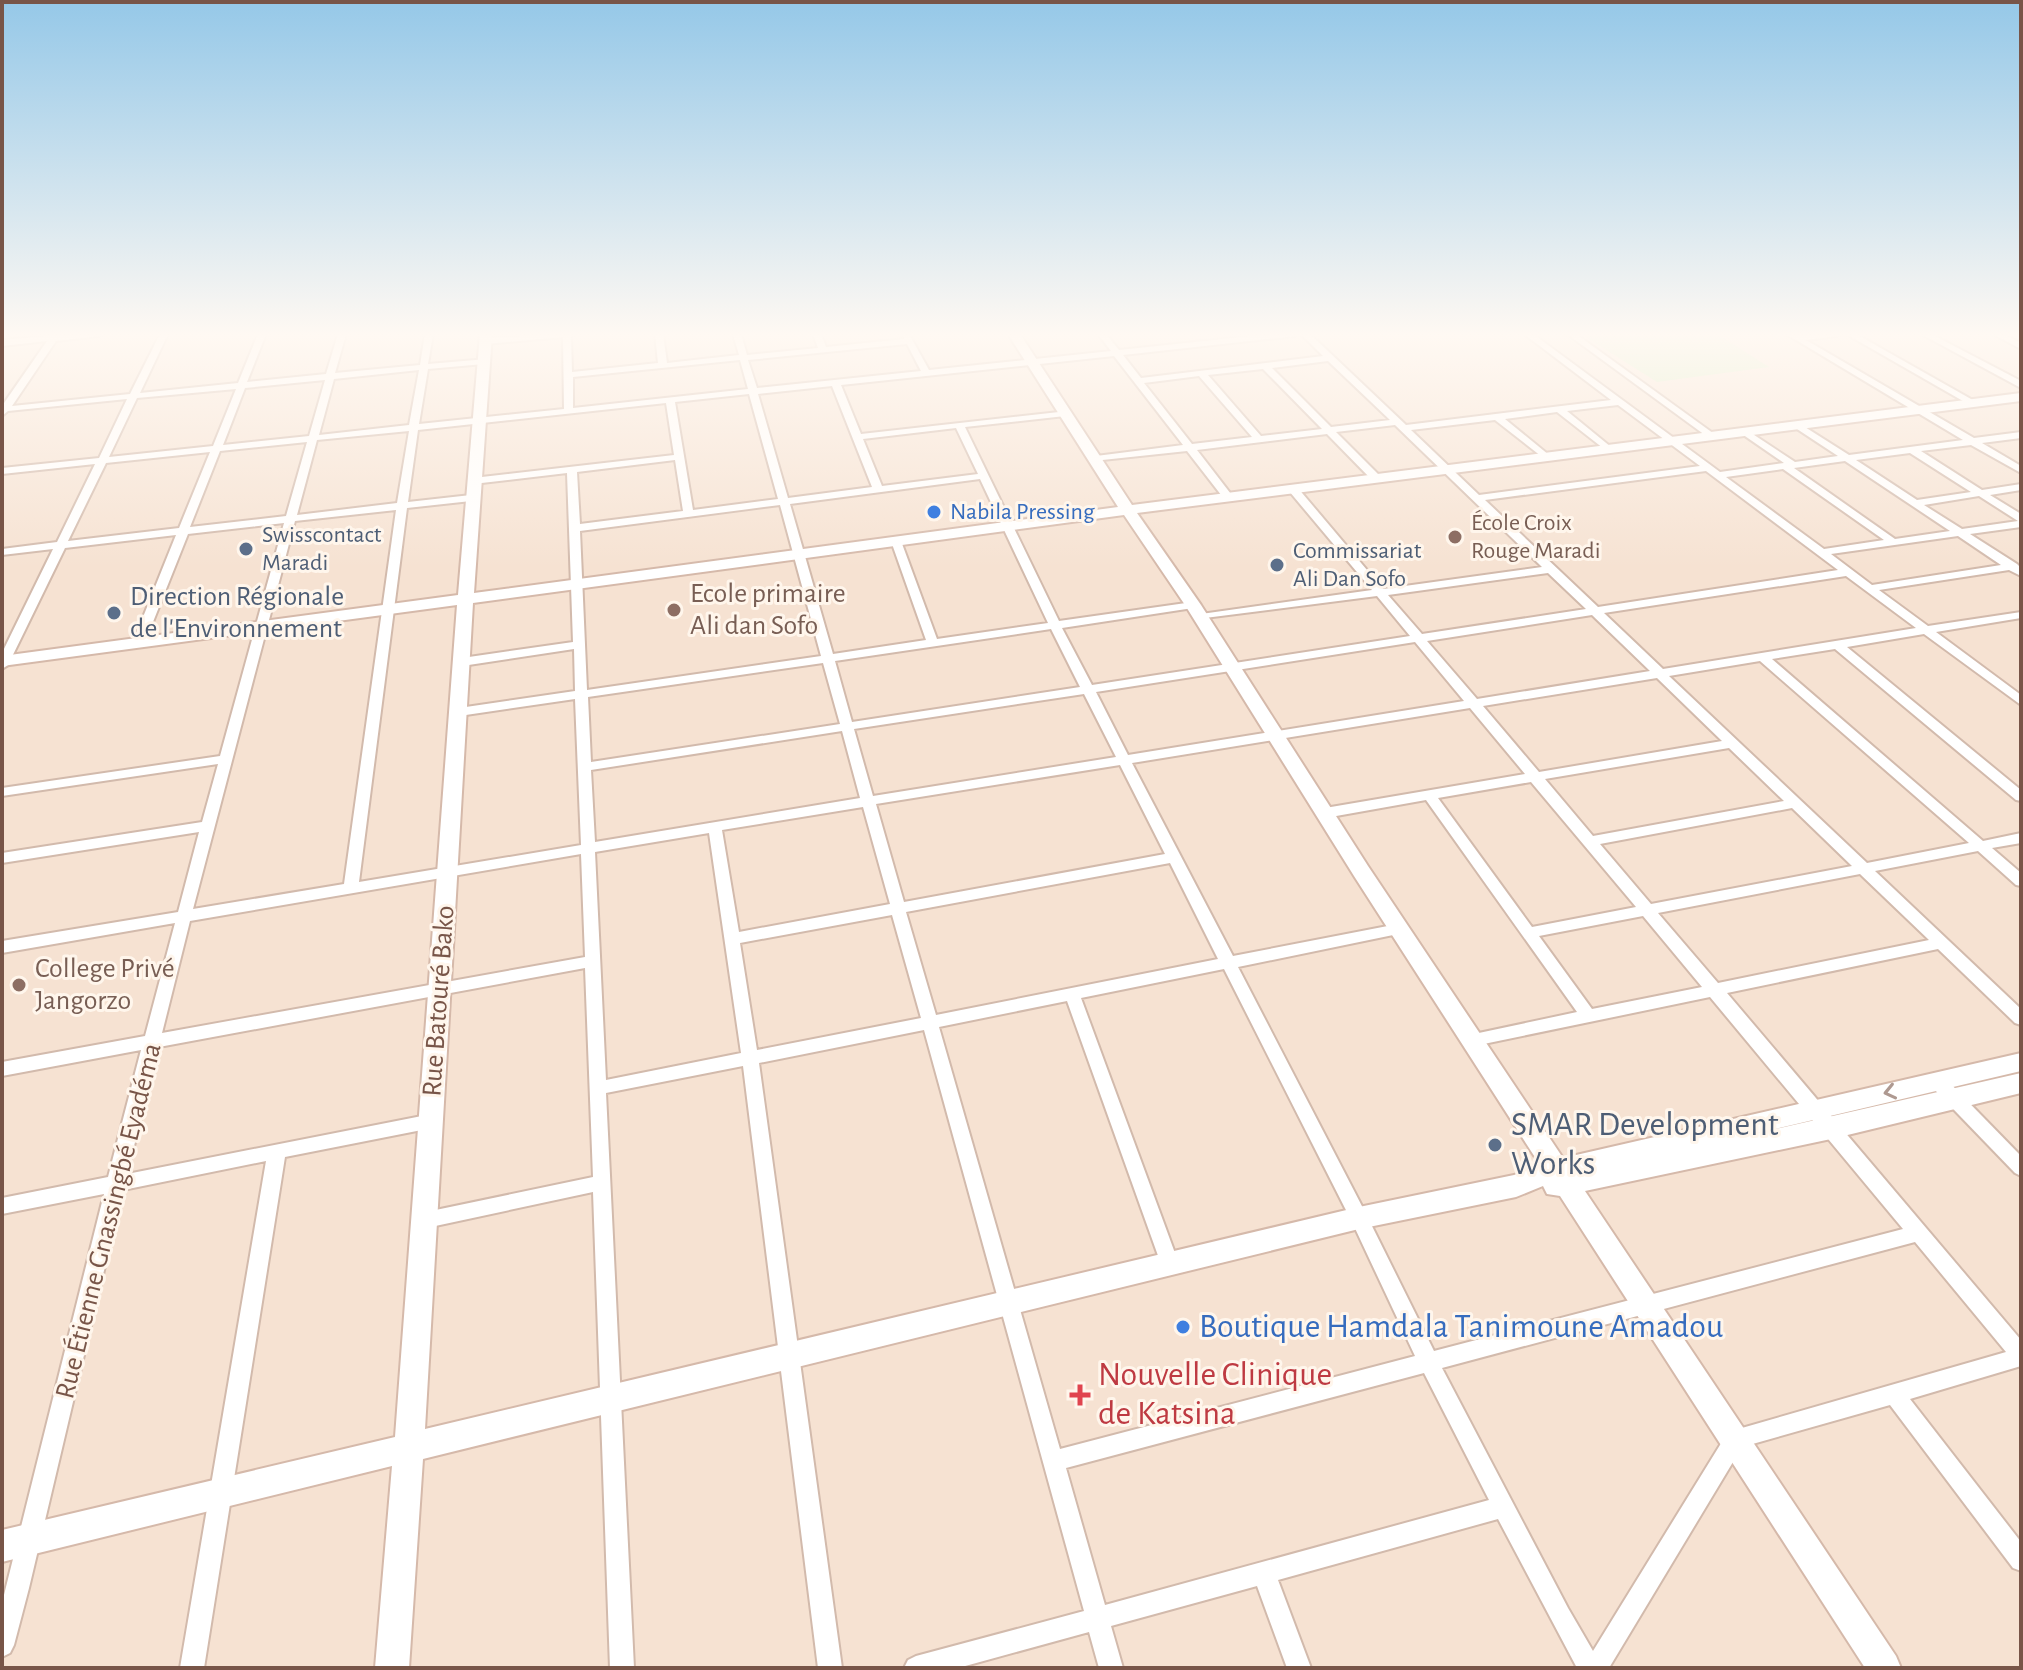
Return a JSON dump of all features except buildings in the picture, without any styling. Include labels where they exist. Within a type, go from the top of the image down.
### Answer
[{"type":"street","points":[[3,662],[127,412]]},
{"type":"street","points":[[139,642],[231,412]]},
{"type":"street","name":"Rue Étienne Gnassingbé Eyadéma","points":[[2,1645],[32,1539],[116,1183],[225,759],[320,412]]},
{"type":"street","points":[[351,889],[416,412]]},
{"type":"street","name":"Rue Batouré Bako","points":[[392,1668],[426,1220],[478,412]]},
{"type":"street","points":[[2,471],[569,412]]},
{"type":"street","points":[[672,412],[688,513]]},
{"type":"street","points":[[758,412],[1111,1668]]},
{"type":"street","points":[[848,412],[878,489]]},
{"type":"street","points":[[1162,412],[1229,498]]},
{"type":"street","points":[[1235,412],[1258,438]]},
{"type":"street","points":[[1310,412],[1377,479]]},
{"type":"street","points":[[1388,412],[1592,611],[2021,1019]]},
{"type":"street","points":[[1096,459],[1258,438],[1532,412]]},
{"type":"street","points":[[1562,412],[1608,449]]},
{"type":"street","points":[[1634,412],[2020,699]]},
{"type":"street","points":[[1679,412],[1712,436]]},
{"type":"street","points":[[3,662],[1128,510],[1903,412]]},
{"type":"street","points":[[1922,412],[2021,470]]},
{"type":"street","points":[[858,437],[1065,413],[1197,611],[1398,929],[1474,1040],[1561,1178],[1884,1668]]},
{"type":"street","points":[[1496,416],[1546,457]]},
{"type":"street","points":[[1797,425],[2018,568]]},
{"type":"street","points":[[960,426],[1055,625],[1359,1218],[1429,1363],[1503,1507],[1593,1668],[1735,1439],[2021,1356],[1293,489]]},
{"type":"street","points":[[1745,432],[1893,542]]},
{"type":"street","points":[[1477,498],[1714,471],[1789,466],[2021,435]]},
{"type":"street","points":[[1911,449],[2021,521]]},
{"type":"street","points":[[2,552],[403,506],[572,469],[678,457]]},
{"type":"street","points":[[572,469],[622,1668]]},
{"type":"street","points":[[575,528],[983,476]]},
{"type":"street","points":[[1915,503],[2021,487]]},
{"type":"street","points":[[1824,552],[2021,521]]},
{"type":"street","points":[[896,541],[933,643]]},
{"type":"street","points":[[1871,588],[2018,568]]},
{"type":"street","points":[[459,712],[1055,625],[1380,593],[1551,569]]},
{"type":"street","points":[[585,767],[1849,572]]},
{"type":"street","points":[[2,947],[869,801],[2021,615]]},
{"type":"street","points":[[462,662],[581,644]]},
{"type":"street","points":[[1838,645],[2021,797]]},
{"type":"street","points":[[1763,657],[2021,881]]},
{"type":"street","points":[[1325,813],[1733,743]]},
{"type":"street","points":[[2,792],[225,759]]},
{"type":"street","points":[[1429,795],[1589,1017]]},
{"type":"street","points":[[1589,841],[1796,803]]},
{"type":"street","points":[[2,858],[208,826]]},
{"type":"street","points":[[715,827],[791,1356],[830,1668]]},
{"type":"street","points":[[1528,933],[2021,838]]},
{"type":"street","points":[[732,939],[1174,857]]},
{"type":"street","points":[[599,1088],[1398,929]]},
{"type":"street","points":[[1474,1040],[1941,943]]},
{"type":"street","points":[[2,1069],[593,961]]},
{"type":"street","points":[[1072,994],[1170,1264]]},
{"type":"street","points":[[2,1546],[1359,1218],[1561,1178],[1946,1090],[2021,1062]]},
{"type":"street","points":[[1946,1090],[2021,1083]]},
{"type":"street","points":[[1946,1090],[2021,1168]]},
{"type":"street","points":[[2,1206],[432,1121]]},
{"type":"street","points":[[192,1668],[277,1151]]},
{"type":"street","points":[[426,1220],[601,1183]]},
{"type":"street","points":[[1054,1461],[1919,1233]]},
{"type":"street","points":[[1894,1394],[2021,1560]]},
{"type":"street","points":[[916,1668],[1503,1507]]},
{"type":"street","points":[[1264,1573],[1299,1668]]},
{"type":"shaded area","points":[[2,412],[2021,412],[2021,1668],[2,1668]]},
{"type":"place","name":"Nabila Pressing","points":[[934,512]]},
{"type":"place","name":"École Croix Rouge Maradi","points":[[1455,537]]},
{"type":"place","name":"Swisscontact Maradi","points":[[246,549]]},
{"type":"place","name":"Commissariat Ali Dan Sofo","points":[[1277,565]]},
{"type":"place","name":"Ecole primaire Ali dan Sofo","points":[[674,610]]},
{"type":"place","name":"Direction Régionale de l'Environnement","points":[[114,613]]},
{"type":"place","name":"College Privé Jangorzo","points":[[19,985]]},
{"type":"place","name":"SMAR Development Works","points":[[1495,1145]]},
{"type":"place","name":"Boutique Hamdala Tanimoune Amadou","points":[[1183,1327]]},
{"type":"place","name":"Nouvelle Clinique de Katsina","points":[[1080,1395]]}]
